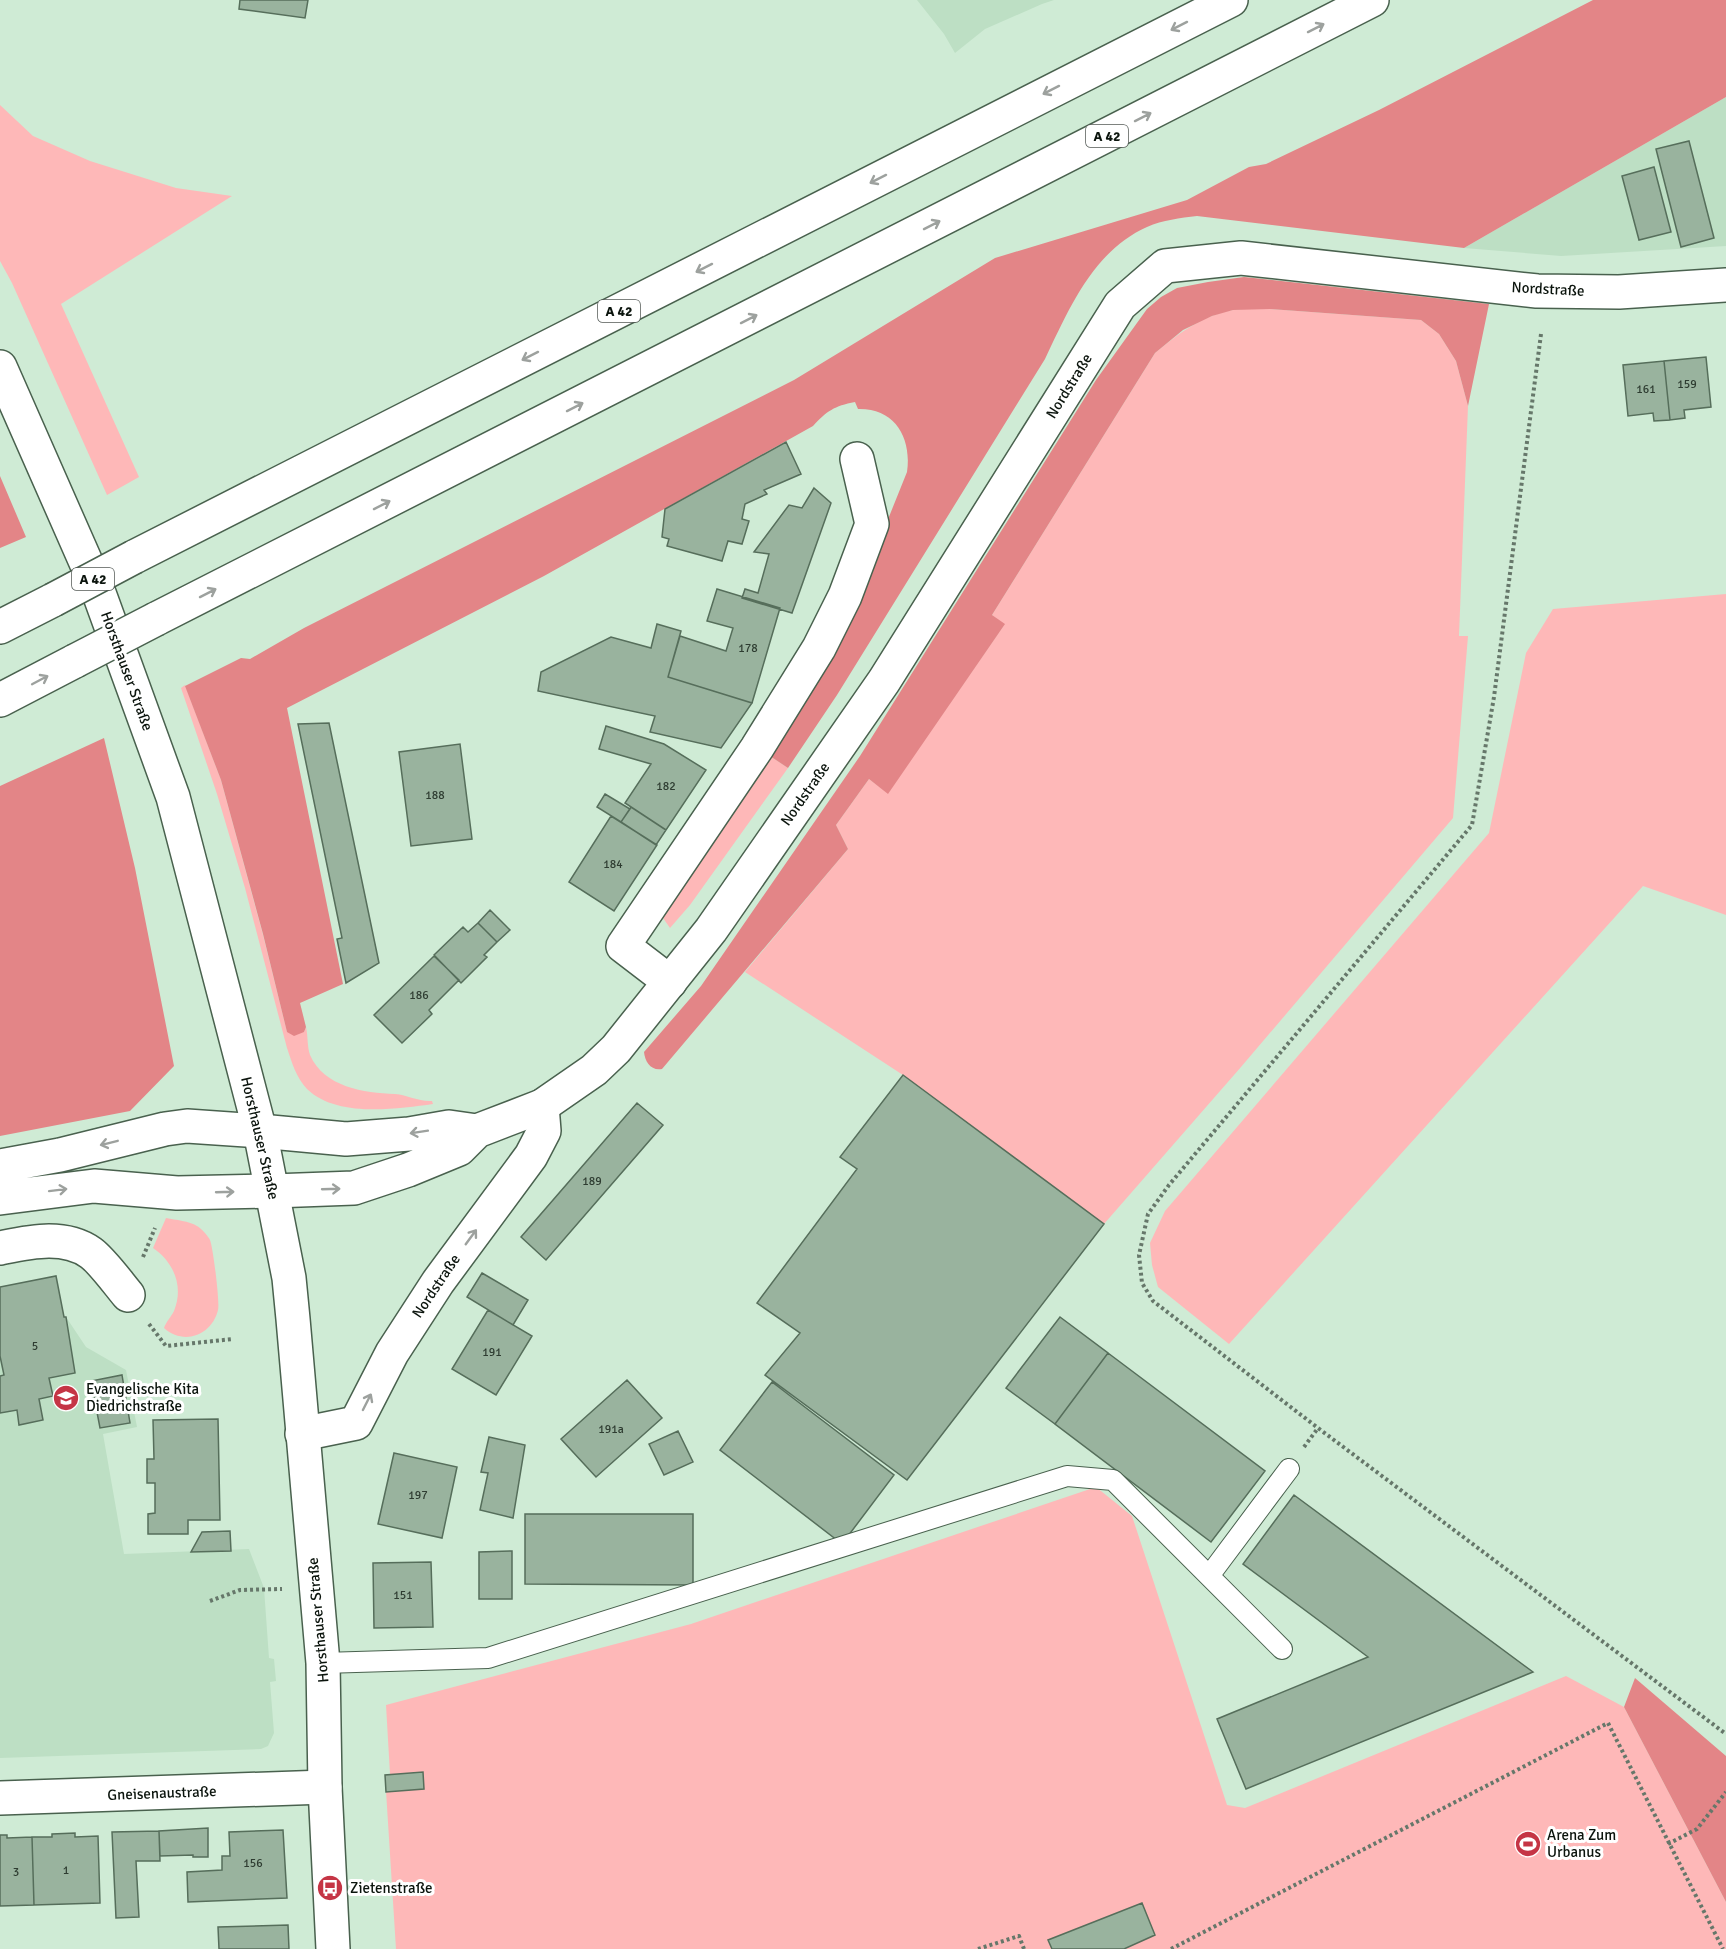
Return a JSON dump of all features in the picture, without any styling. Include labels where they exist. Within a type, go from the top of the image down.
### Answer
[{"type":"main road","name":"A 42","points":[[4,622],[53,600],[1231,0]]},
{"type":"main road","name":"A 42","points":[[1,701],[75,661],[1372,0]]},
{"type":"main road","name":"Nordstraße","points":[[0,1198],[94,1186],[177,1193],[354,1188],[408,1170],[459,1149],[477,1131],[542,1106],[594,1070],[616,1049],[711,930],[884,681],[1120,305],[1165,266],[1241,258],[1537,291],[1619,292],[1726,285]]},
{"type":"main road","name":"Horsthauser Straße","points":[[0,367],[96,585],[173,797],[261,1131],[289,1278],[323,1663],[325,1787],[333,1949]]},
{"type":"main road","points":[[670,982],[623,946],[757,748],[819,648],[845,596],[872,524],[857,459]]},
{"type":"main road","name":"Nordstraße","points":[[302,1434],[356,1424],[392,1353],[438,1282],[531,1156],[544,1131],[542,1106]]},
{"type":"main road","name":"Nordstraße","points":[[0,1166],[187,1126],[346,1139],[409,1134],[449,1127],[477,1131]]},
{"type":"main road","points":[[0,1248],[34,1241],[56,1241],[76,1245],[92,1254],[128,1295]]},
{"type":"main road","name":"Gneisenaustraße","points":[[0,1798],[325,1787]]},
{"type":"lane","points":[[1209,1576],[1289,1469]]},
{"type":"lane","points":[[323,1663],[488,1658],[1067,1476],[1113,1480],[1282,1649]]},
{"type":"path","points":[[1541,334],[1494,697],[1472,825],[1169,1185],[1148,1214],[1139,1255],[1142,1283],[1153,1301],[1318,1428],[1726,1734]]},
{"type":"path","points":[[157,1221],[128,1295],[166,1346],[233,1339]]},
{"type":"path","points":[[210,1601],[240,1590],[286,1589]]},
{"type":"path","points":[[1171,1949],[1608,1723],[1723,1949]]},
{"type":"path","points":[[1668,1844],[1697,1829],[1726,1792]]},
{"type":"path","points":[[978,1949],[1019,1936],[1024,1949]]},
{"type":"shaded area","points":[[917,0],[1054,0],[985,29],[955,53],[944,34]]},
{"type":"shaded area","points":[[1593,0],[1726,0],[1726,97],[1464,248],[1197,216],[1159,223],[1128,238],[1097,266],[1085,283],[1045,359],[837,695],[788,768],[764,752],[862,584],[907,472],[907,448],[898,427],[882,414],[858,409],[855,402],[831,410],[813,426],[544,576],[287,708],[343,984],[300,1003],[306,1027],[304,1032],[294,1036],[287,1032],[221,780],[185,686],[241,658],[250,659],[304,628],[794,380],[995,258],[1187,200],[1249,167],[1266,164],[1379,110]]},
{"type":"shaded area","points":[[1726,97],[1726,246],[1561,256],[1464,248]]},
{"type":"shaded area","points":[[0,105],[33,136],[90,161],[176,188],[232,196],[61,304],[139,477],[107,495],[0,261]]},
{"type":"shaded area","points":[[1244,277],[1489,304],[1468,406],[1456,361],[1439,334],[1421,320],[1270,309],[1233,310],[1212,316],[1183,330],[1155,353],[992,615],[1005,624],[888,794],[869,779],[836,825],[848,849],[662,1069],[652,1067],[647,1062],[644,1052],[701,986],[860,756],[1096,380],[1147,309],[1161,297],[1177,288]]},
{"type":"shaded area","points":[[1238,309],[1270,309],[1421,320],[1439,334],[1456,361],[1468,406],[1459,636],[1468,636],[1453,818],[1104,1224],[903,1075],[745,972],[848,849],[836,825],[869,779],[888,793],[1004,625],[992,615],[1155,353],[1182,332],[1211,316]]},
{"type":"shaded area","points":[[0,476],[26,537],[0,548]]},
{"type":"shaded area","points":[[1726,594],[1726,915],[1643,886],[1229,1344],[1158,1287],[1152,1265],[1150,1243],[1165,1211],[1489,833],[1526,653],[1553,609]]},
{"type":"shaded area","points":[[185,685],[221,780],[287,1032],[304,1032],[306,1027],[310,1055],[316,1066],[335,1081],[358,1090],[400,1095],[432,1101],[433,1104],[385,1109],[350,1108],[320,1098],[307,1089],[300,1080],[287,1048],[245,888],[217,794],[181,688]]},
{"type":"shaded area","points":[[104,738],[135,868],[174,1066],[130,1111],[0,1136],[0,786]]},
{"type":"shaded area","points":[[764,752],[788,768],[690,905],[670,928],[663,918],[664,905]]},
{"type":"shaded area","points":[[166,1218],[197,1226],[208,1236],[211,1245],[218,1310],[210,1326],[188,1337],[172,1333],[164,1328],[174,1311],[178,1293],[172,1268],[167,1260],[153,1248]]},
{"type":"shaded area","points":[[56,1276],[64,1317],[86,1347],[126,1370],[137,1427],[103,1434],[124,1554],[249,1549],[264,1588],[269,1658],[274,1659],[276,1681],[270,1682],[274,1733],[268,1746],[261,1749],[0,1758],[0,1287]]},
{"type":"shaded area","points":[[1096,1487],[1132,1516],[1227,1805],[1245,1808],[1566,1676],[1624,1707],[1726,1902],[1726,1949],[396,1949],[385,1775],[390,1774],[386,1705],[691,1624]]},
{"type":"shaded area","points":[[1635,1678],[1726,1756],[1726,1902],[1624,1707]]},
{"type":"building","points":[[240,0],[308,0],[305,18],[239,9]]},
{"type":"building","points":[[1689,141],[1714,238],[1681,247],[1656,149]]},
{"type":"building","points":[[1654,167],[1671,232],[1639,240],[1622,176]]},
{"type":"building","points":[[1706,357],[1711,407],[1684,410],[1685,418],[1670,420],[1664,361]]},
{"type":"building","points":[[1664,361],[1670,420],[1654,421],[1653,413],[1628,416],[1623,365]]},
{"type":"building","points":[[786,442],[801,474],[764,490],[767,494],[745,504],[742,519],[749,521],[742,544],[728,541],[722,561],[667,546],[669,539],[662,537],[665,509]]},
{"type":"building","points":[[814,488],[831,503],[792,613],[742,598],[745,589],[758,593],[769,554],[754,552],[789,505],[802,508]]},
{"type":"building","points":[[717,589],[780,608],[752,703],[668,677],[680,636],[726,651],[733,628],[707,621]]},
{"type":"building","points":[[657,624],[681,631],[668,677],[752,703],[721,748],[650,732],[655,716],[538,691],[541,672],[611,637],[651,648]]},
{"type":"building","points":[[329,723],[379,963],[346,983],[337,939],[342,938],[298,724]]},
{"type":"building","points":[[606,726],[664,744],[706,770],[666,830],[625,803],[651,764],[599,749]]},
{"type":"building","points":[[460,744],[472,839],[411,846],[399,752]]},
{"type":"building","points":[[605,794],[630,809],[621,822],[597,807]]},
{"type":"building","points":[[631,807],[666,830],[656,845],[621,822]]},
{"type":"building","points":[[611,816],[657,845],[614,911],[569,882]]},
{"type":"building","points":[[490,910],[510,930],[497,942],[478,923]]},
{"type":"building","points":[[478,923],[497,942],[484,955],[487,957],[461,983],[434,955],[463,927],[468,932]]},
{"type":"building","points":[[434,956],[459,980],[429,1010],[432,1014],[402,1043],[374,1015]]},
{"type":"building","points":[[903,1075],[1104,1224],[907,1480],[765,1375],[800,1333],[757,1303],[857,1169],[840,1157]]},
{"type":"building","points":[[637,1103],[663,1125],[546,1260],[521,1237]]},
{"type":"building","points":[[482,1273],[528,1300],[513,1325],[467,1297]]},
{"type":"building","points":[[56,1276],[64,1317],[66,1317],[75,1373],[49,1378],[53,1396],[39,1399],[43,1420],[19,1425],[17,1410],[0,1413],[0,1376],[4,1375],[0,1356],[0,1287]]},
{"type":"building","points":[[488,1310],[532,1336],[496,1395],[452,1369]]},
{"type":"building","points":[[1060,1317],[1108,1353],[1055,1424],[1006,1388]]},
{"type":"building","points":[[1108,1353],[1265,1471],[1211,1542],[1055,1424]]},
{"type":"building","points":[[122,1375],[130,1423],[100,1428],[91,1381]]},
{"type":"building","points":[[627,1380],[662,1418],[596,1477],[561,1439]]},
{"type":"building","points":[[772,1382],[894,1475],[842,1544],[720,1450]]},
{"type":"building","points":[[218,1419],[220,1520],[188,1520],[188,1534],[148,1534],[148,1514],[155,1513],[155,1483],[147,1483],[147,1459],[154,1459],[153,1420]]},
{"type":"building","points":[[678,1431],[693,1462],[664,1475],[649,1444]]},
{"type":"building","points":[[489,1437],[525,1445],[513,1518],[480,1510],[488,1473],[481,1472]]},
{"type":"building","points":[[394,1453],[457,1467],[442,1538],[378,1524]]},
{"type":"building","points":[[1294,1495],[1533,1672],[1246,1789],[1217,1719],[1368,1657],[1243,1564]]},
{"type":"building","points":[[525,1514],[693,1514],[693,1585],[525,1584]]},
{"type":"building","points":[[230,1531],[231,1551],[191,1552],[202,1532]]},
{"type":"building","points":[[512,1551],[512,1599],[479,1599],[479,1552]]},
{"type":"building","points":[[431,1562],[433,1627],[374,1628],[373,1563]]},
{"type":"building","points":[[423,1772],[424,1789],[386,1792],[385,1775]]},
{"type":"building","points":[[208,1828],[208,1857],[160,1856],[159,1831]]},
{"type":"building","points":[[283,1830],[287,1898],[188,1902],[187,1872],[222,1870],[222,1856],[230,1856],[229,1832]]},
{"type":"building","points":[[159,1831],[160,1861],[136,1861],[139,1917],[116,1918],[112,1832]]},
{"type":"building","points":[[75,1833],[75,1837],[98,1836],[100,1903],[34,1905],[32,1837],[52,1837],[52,1834]]},
{"type":"building","points":[[0,1835],[7,1835],[7,1838],[32,1837],[34,1905],[0,1906]]},
{"type":"building","points":[[1142,1903],[1155,1935],[1124,1949],[1052,1949],[1048,1940]]},
{"type":"building","points":[[288,1925],[289,1949],[219,1949],[218,1927]]},
{"type":"place","name":"Evangelische Kita Diedrichstraße","points":[[66,1398]]},
{"type":"place","name":"Arena Zum Urbanus","points":[[1528,1844]]},
{"type":"place","name":"Zietenstraße","points":[[330,1888]]}]
